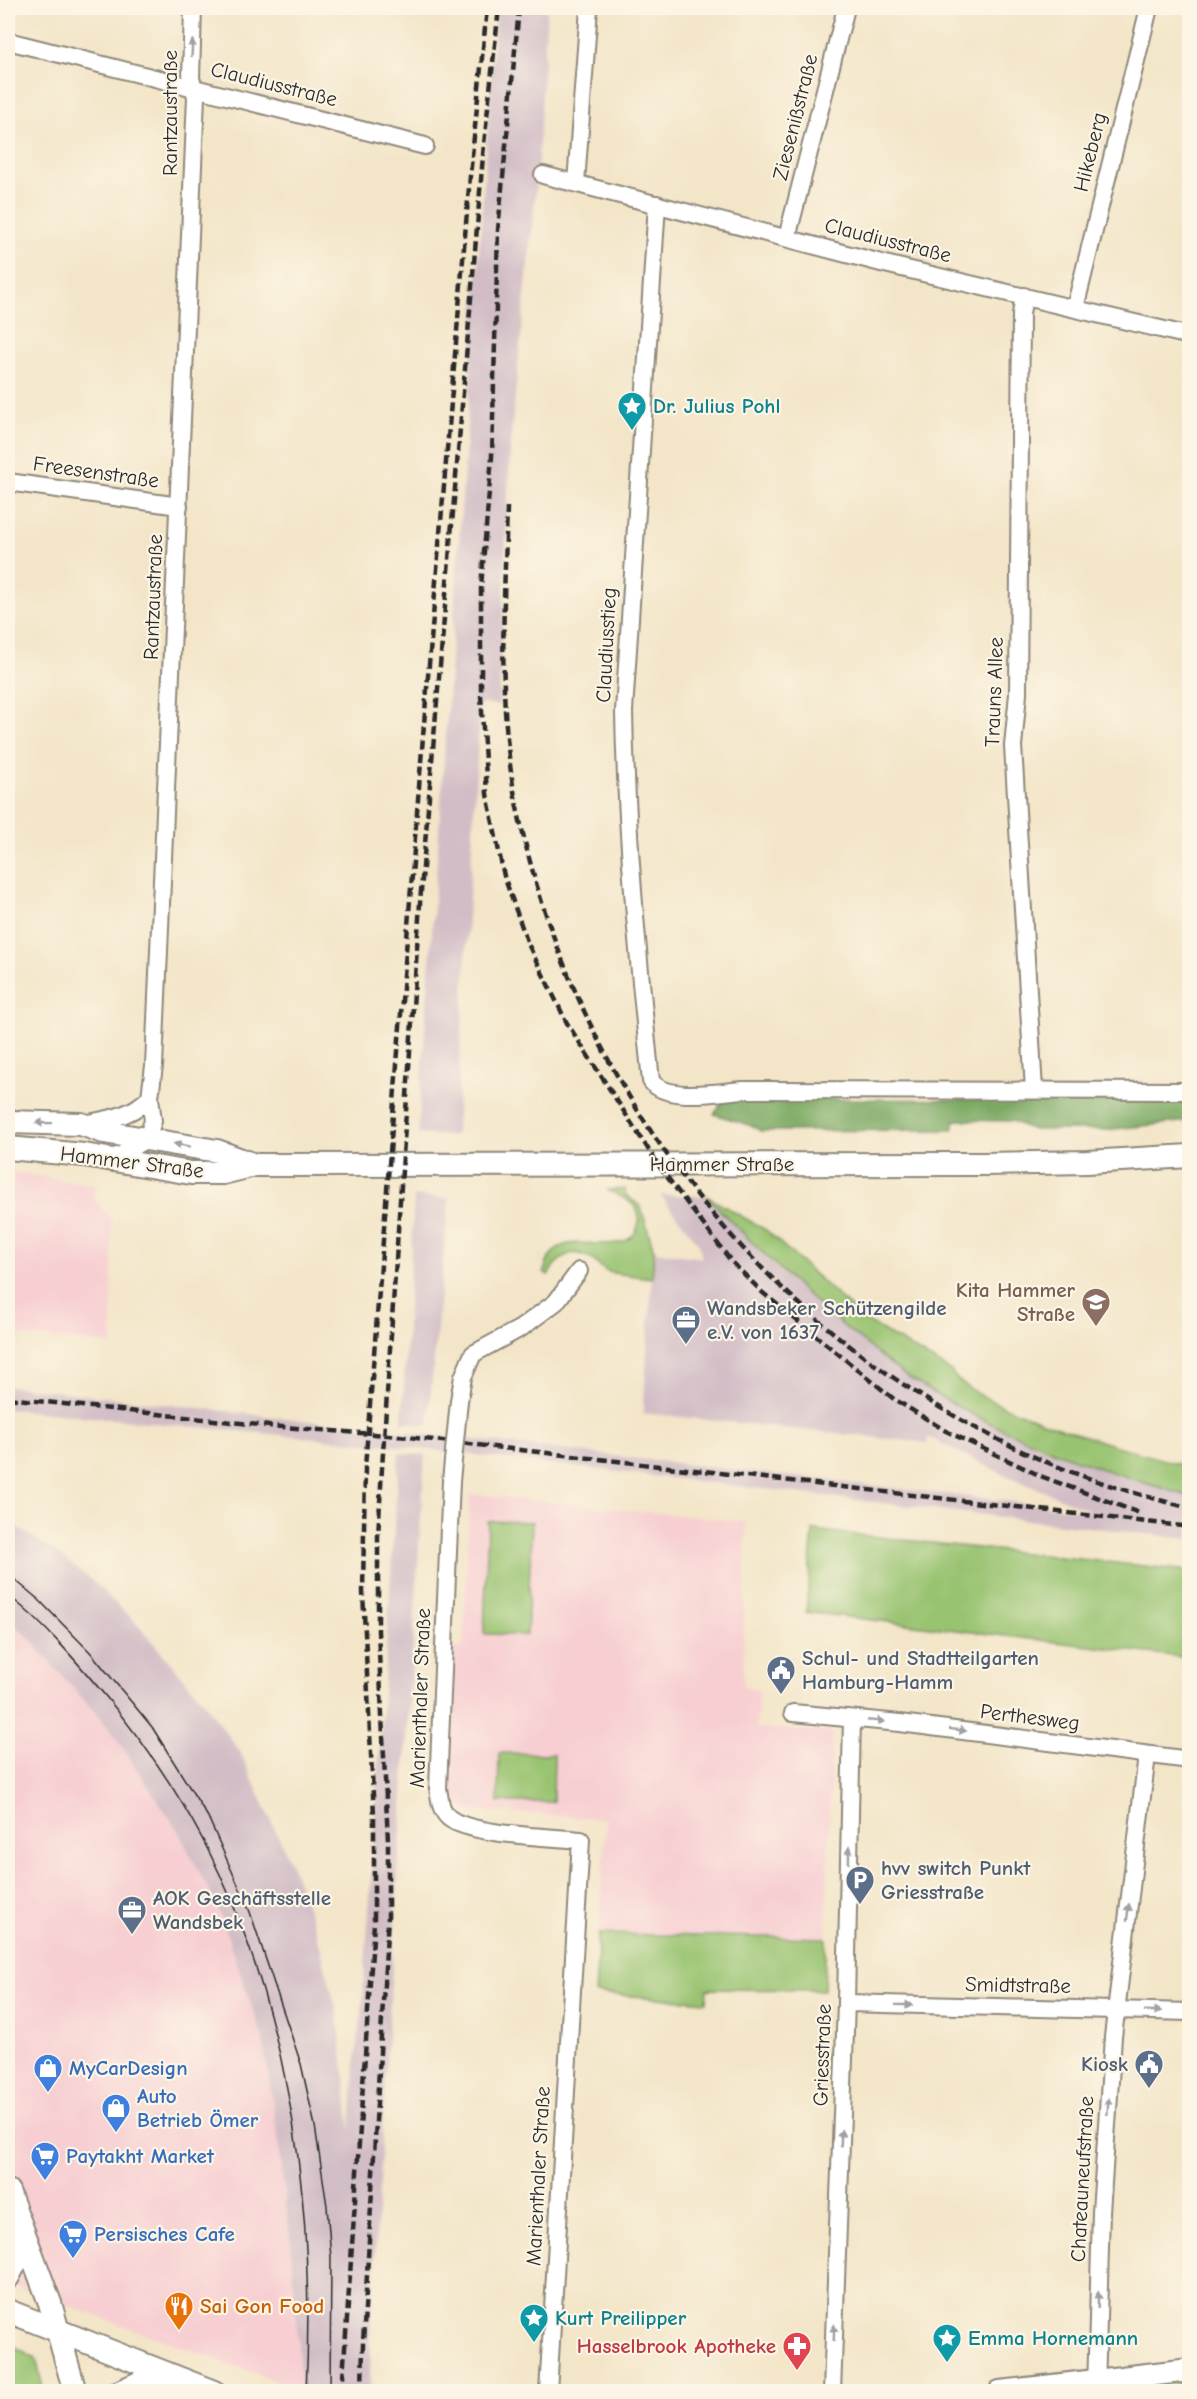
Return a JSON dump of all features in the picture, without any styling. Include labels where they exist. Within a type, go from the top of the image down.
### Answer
[{"type":"main road","name":"Hammer Straße","points":[[8,1122],[81,1124],[104,1132],[217,1151],[255,1165]]},
{"type":"main road","name":"Hammer Straße","points":[[8,1148],[84,1155],[191,1173],[223,1173],[255,1165],[983,1164],[1087,1162],[1190,1156]]},
{"type":"main road","points":[[8,2191],[50,2303],[75,2391]]},
{"type":"main road","points":[[8,2277],[21,2252],[22,2231]]},
{"type":"main road","points":[[8,2311],[214,2391]]},
{"type":"main road","points":[[1000,2391],[1096,2386],[1190,2370]]},
{"type":"main road","points":[[119,2391],[139,2383],[187,2382]]},
{"type":"street","name":"Rantzaustraße","points":[[147,1138],[153,1121],[150,1097],[154,1054],[196,97],[191,78],[193,8]]},
{"type":"street","points":[[576,183],[589,8]]},
{"type":"street","name":"Ziesenißstraße","points":[[787,238],[846,8]]},
{"type":"street","name":"Hikeberg","points":[[1075,308],[1149,8]]},
{"type":"street","name":"Claudiusstraße","points":[[8,41],[425,146]]},
{"type":"street","name":"Claudiusstraße","points":[[543,175],[885,264],[1190,336]]},
{"type":"street","name":"Claudiusstieg","points":[[657,204],[624,711],[625,766],[651,1081],[662,1090],[687,1094],[743,1090],[1034,1090]]},
{"type":"street","name":"Trauns Allee","points":[[1024,296],[1021,314],[1018,694],[1013,746],[1034,1090]]},
{"type":"street","name":"Freesenstraße","points":[[8,482],[179,506]]},
{"type":"street","points":[[1034,1090],[1190,1091]]},
{"type":"street","name":"Hammer Straße","points":[[81,1124],[125,1115],[142,1105],[150,1097]]},
{"type":"street","points":[[103,1160],[121,1155],[147,1138]]},
{"type":"street","name":"Marienthaler Straße","points":[[548,2391],[581,1840],[482,1831],[461,1825],[448,1817],[441,1806],[438,1788],[451,1481],[463,1377],[473,1354],[521,1328],[556,1302],[579,1271]]},
{"type":"street","name":"Perthesweg","points":[[793,1713],[1190,1760]]},
{"type":"street","name":"Griesstraße","points":[[832,2391],[846,2003],[852,1719]]},
{"type":"street","name":"Chateauneufstraße","points":[[1096,2386],[1101,2212],[1116,2010],[1147,1755]]},
{"type":"street","name":"Smidtstraße","points":[[846,2003],[1190,2012]]},
{"type":"shaded area","points":[[496,8],[547,8],[537,177],[510,446],[499,705],[480,704],[456,1133],[452,1136],[418,1134]]},
{"type":"shaded area","points":[[8,1171],[95,1185],[94,1199],[112,1220],[112,1344],[8,1334]]},
{"type":"shaded area","points":[[660,1195],[706,1196],[780,1272],[908,1377],[1037,1446],[1121,1477],[1189,1496],[1189,1539],[398,1446],[8,1409],[8,1386],[1091,1511],[1003,1474],[928,1437],[927,1443],[643,1413],[654,1251],[702,1258],[699,1244]]},
{"type":"shaded area","points":[[414,1196],[449,1198],[428,1424],[402,1422]]},
{"type":"shaded area","points":[[399,1453],[425,1455],[385,2079],[371,2331],[370,2391],[301,2391],[291,2245],[274,2109],[262,2036],[217,1906],[177,1829],[112,1732],[25,1634],[8,1620],[8,1522],[52,1549],[95,1583],[136,1623],[204,1702],[240,1752],[293,1869],[316,1931],[338,2016],[351,2131],[354,2072],[362,2013]]},
{"type":"shaded area","points":[[470,1494],[746,1522],[743,1687],[759,1690],[756,1728],[832,1732],[826,1938],[599,1934],[606,1819],[465,1810],[448,1802],[451,1647],[463,1647]]},
{"type":"shaded area","points":[[8,1620],[25,1634],[112,1732],[177,1829],[217,1906],[262,2036],[274,2109],[291,2245],[301,2390],[8,2284]]},
{"type":"green space","points":[[725,1099],[1190,1100],[1189,1121],[1105,1130],[1033,1130],[1012,1121],[955,1120],[953,1130],[760,1131],[755,1127],[714,1114]]},
{"type":"green space","points":[[625,1189],[625,1194],[641,1207],[654,1251],[652,1278],[609,1272],[586,1256],[573,1253],[562,1258],[548,1275],[544,1272],[550,1257],[562,1246],[582,1243],[619,1243],[629,1239],[636,1232],[639,1220],[636,1209],[628,1201],[607,1190]]},
{"type":"green space","points":[[706,1196],[766,1230],[864,1320],[951,1371],[964,1385],[989,1400],[1061,1428],[1189,1467],[1189,1496],[1116,1474],[1045,1448],[976,1416],[909,1378],[803,1291]]},
{"type":"green space","points":[[488,1521],[532,1522],[527,1635],[484,1634]]},
{"type":"green space","points":[[813,1530],[1189,1571],[1189,1658],[806,1612]]},
{"type":"green space","points":[[499,1753],[554,1754],[553,1802],[498,1802]]},
{"type":"green space","points":[[599,1934],[826,1938],[824,1990],[707,1989],[706,2002],[595,1993]]},
{"type":"green space","points":[[8,2343],[36,2358],[43,2388],[37,2391],[8,2391]]},
{"type":"green space","points":[[1189,2378],[1189,2385],[1125,2391],[1124,2385]]},
{"type":"tram line","points":[[8,1574],[39,1600],[91,1653],[152,1727],[208,1817],[250,1912],[301,2064],[315,2126],[327,2206],[331,2258],[330,2392]]},
{"type":"tram line","points":[[8,1595],[48,1631],[73,1658],[145,1747],[179,1798],[209,1852],[234,1907],[273,2024],[296,2145],[307,2269],[306,2392]]},
{"type":"railway","points":[[342,2392],[374,1923],[374,1815],[363,1592],[365,1467],[424,724],[470,176],[487,8]]},
{"type":"railway","points":[[362,2392],[388,1916],[388,1841],[378,1631],[378,1536],[420,903],[484,144],[499,8]]},
{"type":"railway","points":[[519,8],[498,230],[492,456],[481,587],[481,695],[487,794],[504,876],[528,944],[567,1023],[661,1169],[731,1261],[763,1293],[894,1399],[946,1431],[1043,1477],[1142,1514]]},
{"type":"railway","points":[[507,507],[504,695],[517,807],[544,909],[582,1007],[630,1098],[688,1183],[755,1261],[831,1331],[915,1392],[1007,1444],[1074,1473],[1190,1508]]},
{"type":"railway","points":[[8,1398],[269,1426],[399,1436],[1190,1527]]},
{"type":"place","name":"Dr. Julius Pohl","points":[[632,432]]},
{"type":"place","name":"Kita Hammer Straße","points":[[1096,1328]]},
{"type":"place","name":"Wandsbeker Schützengilde e.V. von 1637","points":[[686,1346]]},
{"type":"place","name":"Schul- und Stadtteilgarten Hamburg-Hamm","points":[[781,1696]]},
{"type":"place","name":"hvv switch Punkt Griesstraße","points":[[860,1906]]},
{"type":"place","name":"AOK Geschäftsstelle Wandsbek","points":[[132,1936]]},
{"type":"place","name":"Kiosk","points":[[1149,2090]]},
{"type":"place","name":"MyCarDesign","points":[[48,2094]]},
{"type":"place","name":"Auto Betrieb Ömer","points":[[116,2134]]},
{"type":"place","name":"Paytakht Market","points":[[45,2182]]},
{"type":"place","name":"Persisches Cafe","points":[[73,2260]]},
{"type":"place","name":"Sai Gon Food","points":[[179,2332]]},
{"type":"place","name":"Kurt Preilipper","points":[[534,2344]]},
{"type":"place","name":"Emma Hornemann","points":[[947,2364]]},
{"type":"place","name":"Hasselbrook Apotheke","points":[[797,2372]]}]
